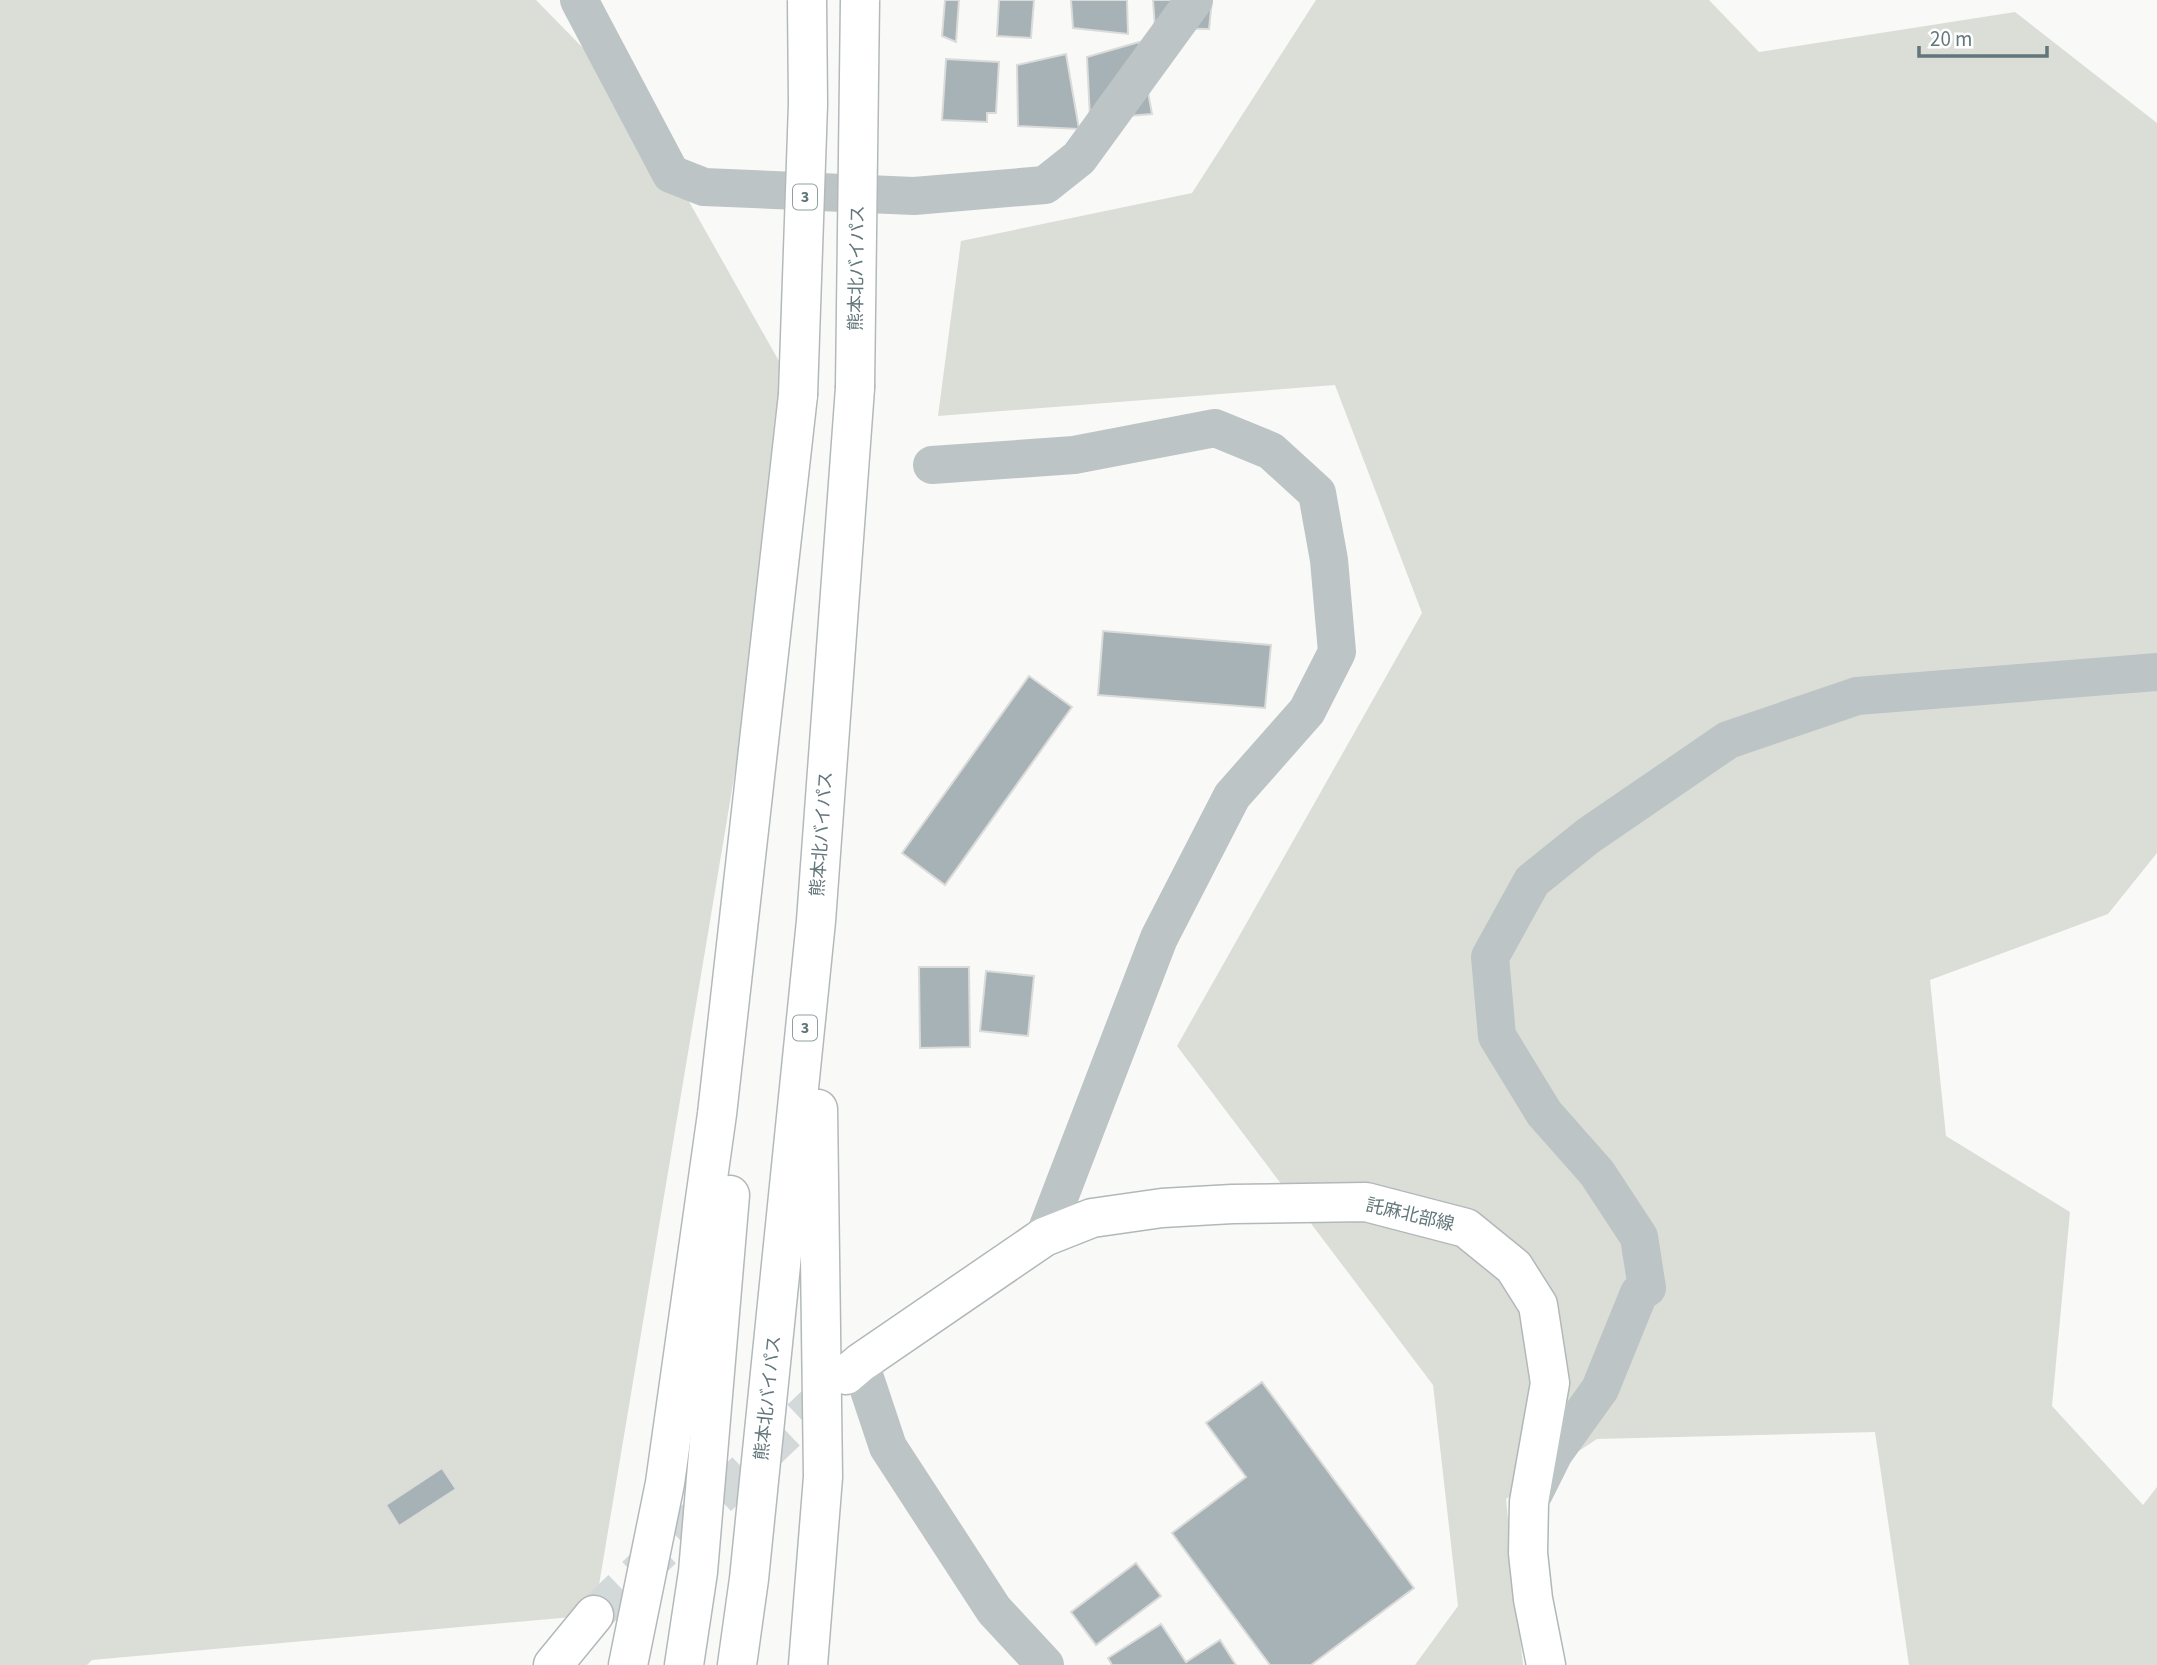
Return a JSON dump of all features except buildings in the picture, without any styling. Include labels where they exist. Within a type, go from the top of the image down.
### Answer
[{"type":"main road","name":"3","points":[[684,1665],[698,1572],[798,395],[808,104],[807,0]]},
{"type":"main road","name":"熊本北バイパス","points":[[737,1665],[750,1578],[816,921],[855,388],[860,0]]},
{"type":"main road","points":[[628,1665],[665,1483],[717,1114],[798,395]]},
{"type":"main road","points":[[808,1665],[822,1477],[816,921]]},
{"type":"main road","name":"託麻北部線","points":[[853,1369],[1044,1237],[1092,1218],[1162,1208],[1366,1202],[1466,1228],[1514,1267],[1538,1305],[1550,1383],[1529,1502],[1528,1553],[1533,1599],[1546,1665]]},
{"type":"main road","points":[[553,1665],[594,1615]]},
{"type":"street","points":[[579,0],[671,174],[704,187],[914,196],[1045,185],[1079,158],[1194,0]]},
{"type":"street","points":[[932,465],[1074,455],[1214,428],[1271,451],[1317,493],[1329,560],[1337,652],[1307,711],[1232,796],[1165,926],[1044,1237]]},
{"type":"street","points":[[1529,1502],[1553,1453],[1600,1389],[1639,1293],[1647,1288],[1639,1237],[1597,1172],[1544,1113],[1497,1036],[1490,957],[1532,881],[1588,836],[1728,740],[1857,696],[2157,672]]},
{"type":"street","points":[[853,1369],[888,1447],[994,1610],[1045,1665]]},
{"type":"shaded area","points":[[0,0],[536,0],[629,95],[798,395],[594,1615],[92,1660],[87,1665],[0,1665]]},
{"type":"shaded area","points":[[1316,0],[1709,0],[1759,52],[2015,12],[2157,123],[2157,853],[2108,914],[1930,980],[1946,1136],[2070,1212],[2052,1406],[2143,1505],[2157,1487],[2157,1665],[1909,1665],[1875,1432],[1597,1439],[1506,1499],[1523,1665],[1415,1665],[1458,1606],[1433,1385],[1177,1046],[1422,613],[1335,385],[938,416],[961,241],[1192,193]]},
{"type":"tunnel","points":[[594,1615],[841,1380]]}]
